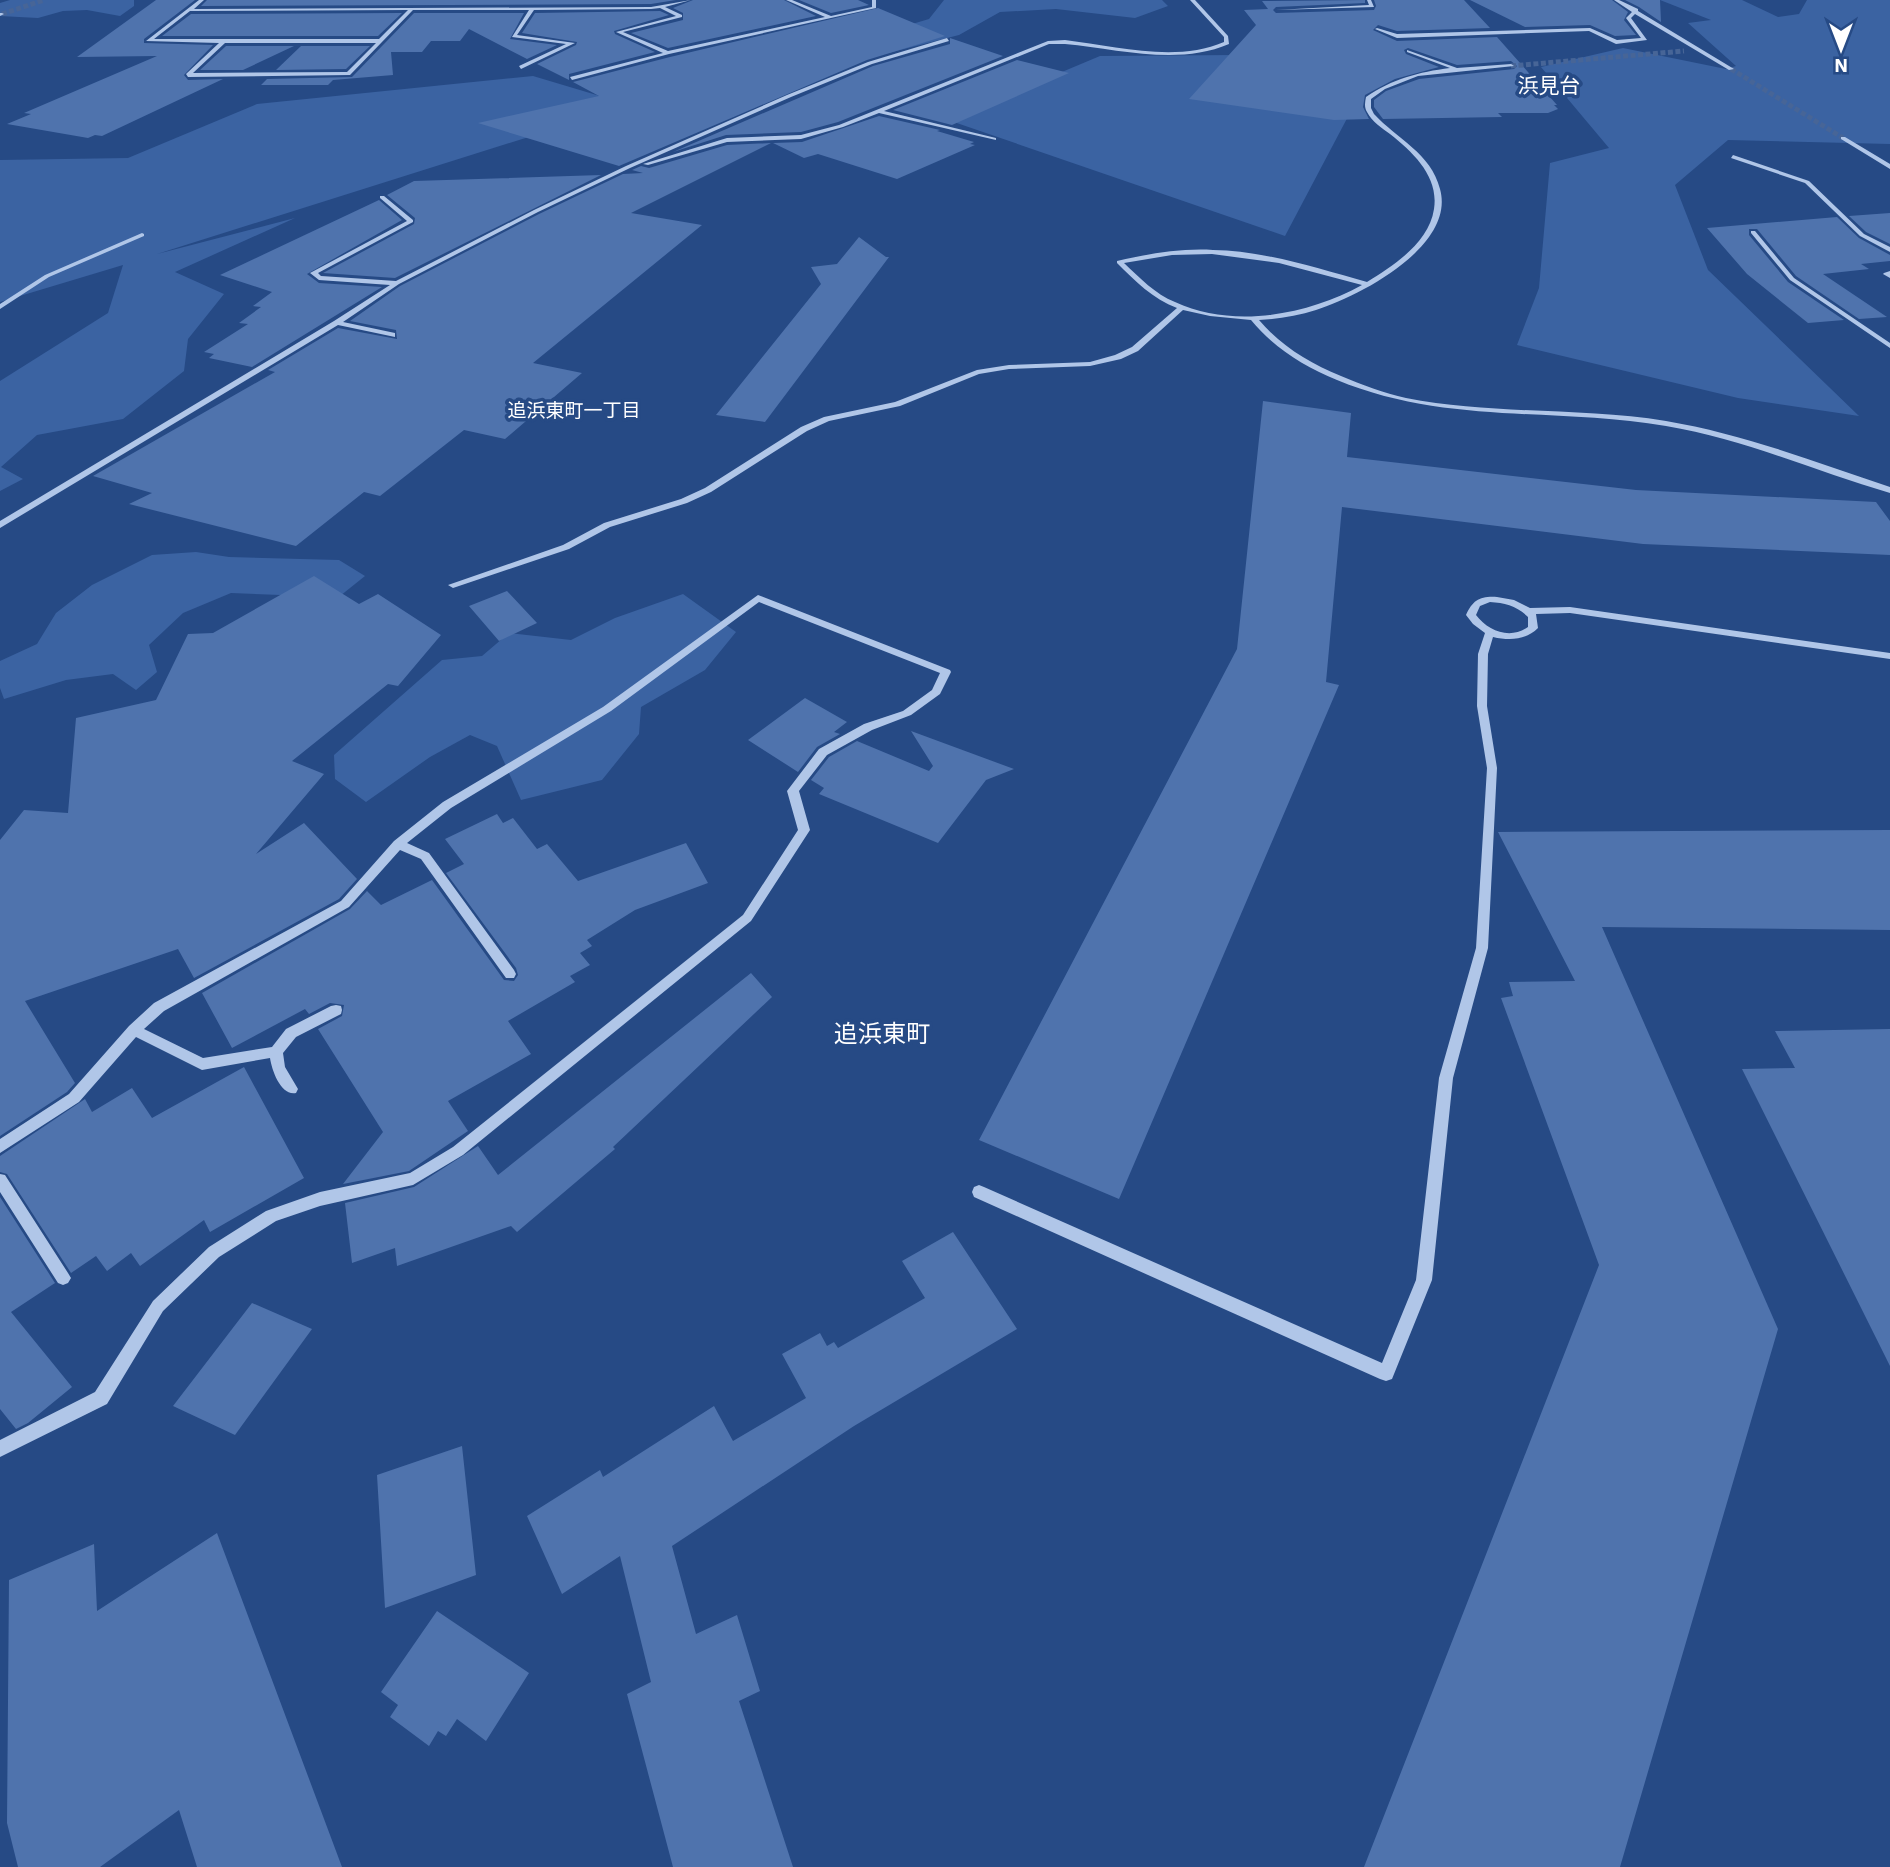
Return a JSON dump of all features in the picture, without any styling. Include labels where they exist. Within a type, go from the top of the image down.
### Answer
[{"type":"street","points":[[202,0],[149,41],[382,41]]},
{"type":"street","points":[[438,9],[445,0]]},
{"type":"street","points":[[188,10],[660,6],[689,0]]},
{"type":"street","points":[[788,0],[830,17]]},
{"type":"street","points":[[572,78],[668,53],[874,8],[874,0]]},
{"type":"street","points":[[628,167],[656,163],[727,140],[801,136],[841,126],[1048,43],[1065,41],[1173,53],[1217,50],[1227,43],[1226,37],[1192,0]]},
{"type":"street","points":[[1278,10],[1372,6],[1369,0]]},
{"type":"street","points":[[1616,0],[1731,69]]},
{"type":"street","points":[[660,6],[680,16],[618,32],[668,53]]},
{"type":"street","points":[[521,67],[572,43],[514,36],[533,8]]},
{"type":"street","points":[[224,41],[188,75],[348,74],[412,9]]},
{"type":"street","points":[[1298,9],[1306,17]]},
{"type":"street","points":[[1377,29],[1397,36],[1590,29],[1616,41],[1645,39],[1628,18],[1636,10]]},
{"type":"street","points":[[0,525],[337,323],[397,283],[628,167],[870,63],[947,40]]},
{"type":"street","points":[[1684,51],[1703,50]]},
{"type":"street","points":[[1409,51],[1460,70]]},
{"type":"street","points":[[1366,284],[1285,261],[1241,253],[1190,252],[1119,262],[1148,288],[1181,308],[1254,319],[1295,314],[1322,306],[1366,284],[1413,253],[1427,237],[1436,219],[1439,200],[1434,180],[1423,161],[1408,145],[1377,121],[1368,109],[1368,98],[1381,87],[1397,80],[1511,65]]},
{"type":"street","points":[[879,111],[994,139]]},
{"type":"street","points":[[1843,138],[1890,167]]},
{"type":"street","points":[[1733,157],[1807,182],[1862,235],[1890,250]]},
{"type":"street","points":[[382,197],[411,221],[313,273],[318,278],[397,283]]},
{"type":"street","points":[[1753,232],[1792,279],[1890,346]]},
{"type":"street","points":[[0,307],[47,276],[142,235]]},
{"type":"street","points":[[453,585],[566,547],[607,525],[684,501],[708,490],[804,429],[827,419],[897,404],[977,372],[1009,367],[1090,364],[1118,357],[1135,349],[1181,308]]},
{"type":"street","points":[[1254,319],[1274,342],[1307,364],[1341,381],[1386,396],[1436,407],[1489,413],[1634,419],[1703,431],[1764,446],[1890,490]]},
{"type":"street","points":[[337,323],[391,335]]},
{"type":"street","points":[[0,1147],[74,1098],[134,1030],[159,1007],[345,904],[398,844],[447,805],[607,709],[758,598],[946,672],[936,692],[907,713],[869,726],[823,752],[793,791],[804,830],[747,918],[458,1150],[413,1179],[320,1199],[271,1216],[214,1252],[158,1306],[101,1398],[0,1449]]},
{"type":"street","points":[[1528,611],[1534,622],[1529,632],[1511,636],[1490,632],[1481,627],[1471,615],[1476,604],[1483,600],[1502,600],[1528,611],[1570,610],[1890,656]]},
{"type":"street","points":[[979,1192],[1386,1373],[1424,1280],[1446,1078],[1482,948],[1492,768],[1482,706],[1483,654],[1490,632]]},
{"type":"street","points":[[398,844],[425,856],[510,974]]},
{"type":"street","points":[[134,1030],[202,1064],[276,1052],[291,1033],[336,1010]]},
{"type":"street","points":[[276,1052],[278,1068],[291,1089]]},
{"type":"street","points":[[0,1180],[63,1278]]},
{"type":"shaded area","points":[[10,0],[134,0],[134,6],[120,16],[87,10],[63,11],[38,18],[0,16],[0,3]]},
{"type":"shaded area","points":[[944,0],[1162,0],[1168,6],[1135,18],[1056,9],[1000,12],[959,35],[861,60],[828,49],[929,19]]},
{"type":"shaded area","points":[[1660,0],[1742,0],[1778,17],[1799,14],[1807,0],[1890,0],[1890,144],[1728,140],[1675,185],[1708,270],[1859,416],[1738,398],[1517,345],[1539,288],[1550,163],[1609,148],[1541,67],[1623,48],[1726,69],[1736,66],[1688,23],[1711,20]]},
{"type":"shaded area","points":[[1381,54],[1285,236],[948,120],[1100,56]]},
{"type":"shaded area","points":[[533,76],[630,105],[157,254],[295,218],[175,272],[224,294],[188,339],[184,371],[123,419],[37,435],[1,467],[23,479],[0,491],[0,381],[108,313],[123,265],[0,302],[0,160],[128,158],[257,104]]},
{"type":"shaded area","points":[[196,552],[229,557],[339,560],[365,576],[330,604],[281,595],[231,593],[183,613],[149,645],[157,672],[136,690],[113,674],[66,680],[4,699],[0,688],[0,661],[37,644],[56,613],[92,585],[152,555]]},
{"type":"shaded area","points":[[683,594],[736,632],[705,670],[641,707],[639,734],[602,780],[521,800],[497,746],[470,735],[430,757],[366,802],[335,779],[334,755],[442,660],[482,656],[509,633],[571,640],[615,618]]},
{"type":"building","points":[[156,0],[195,0],[144,39],[144,43],[213,45],[184,75],[188,80],[223,79],[102,136],[88,138],[7,124],[31,114],[24,113],[157,56],[77,57]]},
{"type":"building","points":[[207,0],[676,0],[651,4],[201,6]]},
{"type":"building","points":[[693,0],[784,0],[816,16],[668,48],[631,33],[683,20],[683,13],[673,8]]},
{"type":"building","points":[[799,0],[858,0],[869,5],[831,13]]},
{"type":"building","points":[[1365,0],[1365,3],[1276,7],[1273,10],[1276,13],[1374,10],[1374,0],[1464,0],[1490,28],[1397,31],[1378,25],[1373,30],[1397,41],[1497,37],[1558,109],[1548,113],[1498,113],[1502,117],[1383,119],[1374,107],[1374,100],[1386,91],[1419,79],[1514,69],[1517,66],[1511,61],[1457,65],[1408,48],[1404,50],[1406,54],[1439,67],[1395,79],[1365,95],[1363,107],[1369,119],[1334,120],[1189,99],[1256,25],[1244,10],[1268,9],[1262,1]]},
{"type":"building","points":[[1470,0],[1612,0],[1628,12],[1624,20],[1636,35],[1615,36],[1590,25],[1525,27]]},
{"type":"building","points":[[1625,0],[1660,0],[1661,22],[1639,7]]},
{"type":"building","points":[[878,8],[945,36],[867,60],[619,166],[478,123],[599,96],[573,82]]},
{"type":"building","points":[[660,11],[669,15],[614,31],[615,34],[655,52],[569,74],[569,80],[537,64],[576,45],[577,42],[522,33],[535,13]]},
{"type":"building","points":[[402,13],[378,36],[162,36],[191,14]]},
{"type":"building","points":[[414,13],[524,13],[510,39],[557,45],[527,59],[469,29],[460,41],[431,41],[422,52],[391,52],[393,75],[333,80],[328,85],[261,85],[267,79],[352,77]]},
{"type":"building","points":[[950,38],[1003,56],[838,122],[801,132],[726,135],[673,152],[873,66],[950,44]]},
{"type":"building","points":[[226,46],[294,46],[243,70],[200,70]]},
{"type":"building","points":[[301,46],[370,46],[346,69],[276,70]]},
{"type":"building","points":[[1017,60],[1069,73],[952,125],[893,110]]},
{"type":"building","points":[[879,116],[940,130],[937,131],[974,142],[970,144],[975,145],[897,179],[818,154],[804,158],[773,143],[802,142]]},
{"type":"building","points":[[771,143],[631,213],[702,225],[533,363],[582,373],[505,439],[464,430],[380,496],[364,492],[296,546],[129,504],[152,493],[93,476],[275,372],[268,370],[338,328],[397,339],[396,330],[350,321],[400,286],[539,214],[623,174],[643,173],[632,170],[641,166],[649,168],[727,145]]},
{"type":"building","points":[[601,175],[395,278],[323,273],[414,224],[415,218],[387,195],[414,181]]},
{"type":"building","points":[[379,200],[402,220],[307,274],[319,283],[382,287],[252,367],[209,358],[214,354],[204,352],[248,324],[239,323],[261,307],[253,306],[272,292],[220,275]]},
{"type":"building","points":[[1890,213],[1890,244],[1866,232],[1849,216]]},
{"type":"building","points":[[1837,217],[1859,238],[1890,255],[1890,261],[1861,264],[1869,269],[1823,274],[1887,317],[1859,319],[1796,276],[1757,229],[1749,229],[1749,235],[1788,282],[1844,320],[1808,323],[1747,274],[1707,228]]},
{"type":"building","points":[[859,237],[889,257],[765,422],[716,415],[821,284],[811,267],[837,264]]},
{"type":"building","points":[[1263,401],[1351,413],[1347,457],[1636,490],[1876,502],[1890,521],[1890,555],[1643,544],[1342,507],[1326,682],[1339,685],[1119,1199],[979,1140],[1237,649]]},
{"type":"building","points":[[314,576],[359,604],[378,594],[441,635],[398,686],[388,684],[292,761],[324,774],[256,854],[304,823],[357,879],[339,899],[194,978],[178,949],[25,1001],[75,1083],[67,1092],[0,1136],[0,840],[24,810],[68,813],[76,718],[156,700],[188,634],[213,633]]},
{"type":"building","points":[[507,591],[537,623],[499,641],[469,606]]},
{"type":"building","points":[[805,698],[847,722],[834,732],[840,734],[817,747],[798,772],[748,740]]},
{"type":"building","points":[[911,731],[1014,769],[986,780],[938,843],[819,794],[824,788],[811,780],[829,757],[857,741],[929,771],[933,766]]},
{"type":"building","points":[[497,814],[503,823],[513,818],[537,849],[547,844],[578,881],[686,843],[708,883],[635,910],[587,940],[592,946],[580,953],[590,965],[570,976],[575,982],[508,1021],[531,1054],[448,1101],[468,1131],[409,1171],[343,1184],[383,1132],[318,1029],[342,1016],[344,1005],[330,1003],[309,1014],[305,1009],[232,1048],[202,993],[350,909],[367,891],[381,905],[432,880],[504,980],[514,981],[518,975],[516,968],[446,873],[464,864],[445,839]]},
{"type":"building","points":[[1890,830],[1890,930],[1602,927],[1778,1329],[1620,1867],[1364,1867],[1599,1265],[1501,998],[1513,996],[1509,982],[1575,981],[1498,832]]},
{"type":"building","points":[[751,973],[772,997],[613,1147],[615,1149],[517,1232],[511,1226],[397,1266],[395,1248],[352,1263],[345,1203],[414,1187],[478,1146],[498,1175]]},
{"type":"building","points":[[1890,1029],[1890,1366],[1742,1069],[1795,1068],[1775,1031]]},
{"type":"building","points":[[244,1067],[304,1178],[210,1232],[204,1220],[140,1266],[131,1253],[107,1271],[96,1256],[71,1273],[7,1174],[0,1172],[0,1156],[85,1099],[92,1112],[132,1088],[152,1118]]},
{"type":"building","points":[[0,1197],[55,1283],[11,1312],[72,1387],[28,1423],[16,1429],[0,1409]]},
{"type":"building","points":[[953,1232],[1017,1329],[854,1426],[672,1546],[696,1634],[737,1615],[760,1691],[739,1701],[793,1867],[673,1867],[627,1694],[651,1682],[620,1556],[562,1594],[527,1516],[600,1470],[603,1477],[714,1406],[733,1441],[806,1398],[782,1354],[820,1333],[827,1346],[834,1342],[838,1348],[925,1298],[902,1261]]},
{"type":"building","points":[[252,1303],[312,1329],[235,1435],[173,1406]]},
{"type":"building","points":[[462,1446],[476,1575],[385,1608],[377,1475]]},
{"type":"building","points":[[217,1533],[342,1867],[197,1867],[179,1810],[100,1867],[18,1867],[7,1823],[9,1580],[94,1544],[97,1611]]},
{"type":"building","points":[[437,1611],[529,1673],[486,1741],[457,1719],[446,1736],[438,1731],[429,1746],[390,1717],[398,1705],[381,1692]]},
{"type":"tunnel","points":[[2,14],[44,0]]},
{"type":"tunnel","points":[[1511,66],[1684,51]]},
{"type":"tunnel","points":[[1731,69],[1843,138]]},
{"type":"district","name":"浜見台","points":[[1549,86]]},
{"type":"district","name":"追浜東町一丁目","points":[[574,410]]},
{"type":"district","name":"追浜東町","points":[[882,1034]]}]
